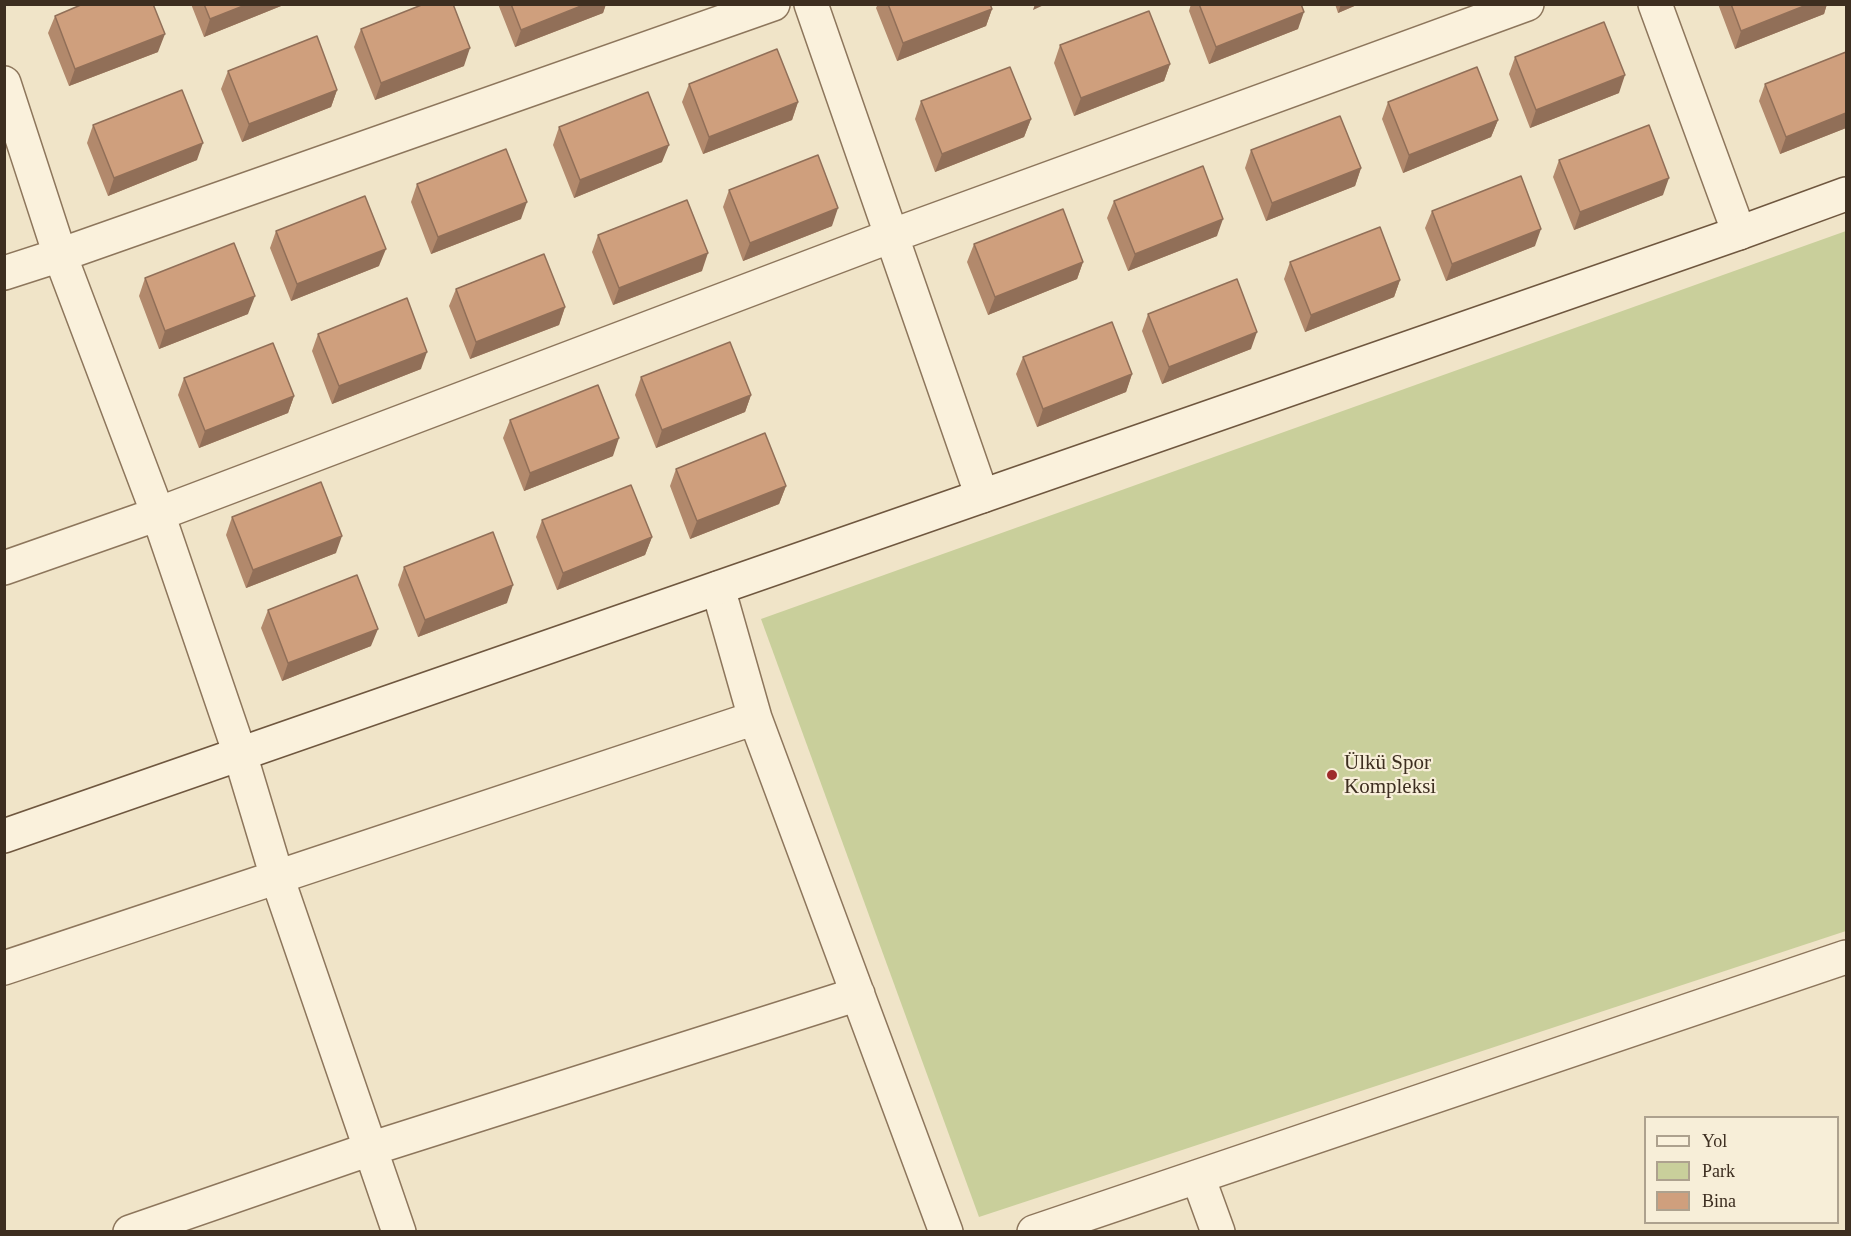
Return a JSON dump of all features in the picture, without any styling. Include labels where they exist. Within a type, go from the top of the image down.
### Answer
[{"type":"street","points":[[4,273],[773,4]]},
{"type":"street","points":[[811,4],[982,496]]},
{"type":"street","points":[[4,568],[158,514],[891,236],[1527,4]]},
{"type":"street","points":[[1655,4],[1739,233]]},
{"type":"street","points":[[4,83],[60,255],[158,514],[240,754],[277,877],[399,1232]]},
{"type":"street","points":[[4,836],[1846,194]]},
{"type":"street","points":[[718,588],[755,718],[946,1232]]},
{"type":"street","points":[[4,968],[755,718]]},
{"type":"street","points":[[1034,1232],[1846,957]]},
{"type":"street","points":[[130,1232],[370,1149],[858,994]]},
{"type":"street","points":[[1198,1177],[1218,1232]]},
{"type":"green space","name":"Ülkü Spor Kompleksi","points":[[1846,231],[1846,931],[979,1217],[761,619]]},
{"type":"building","points":[[83,4],[153,4],[165,34],[75,69],[55,16]]},
{"type":"building","points":[[204,4],[248,4],[210,19]]},
{"type":"building","points":[[424,4],[453,4],[470,48],[381,83],[361,29]]},
{"type":"building","points":[[511,4],[586,4],[521,30]]},
{"type":"building","points":[[888,4],[990,4],[992,9],[903,43]]},
{"type":"building","points":[[1199,4],[1301,4],[1304,12],[1216,47]]},
{"type":"building","points":[[1731,4],[1809,4],[1741,31]]},
{"type":"building","points":[[1149,11],[1170,64],[1081,98],[1060,45]]},
{"type":"building","points":[[1604,22],[1625,75],[1536,110],[1515,57]]},
{"type":"building","points":[[317,36],[337,90],[249,124],[228,71]]},
{"type":"building","points":[[777,49],[798,102],[709,137],[689,84]]},
{"type":"building","points":[[1846,52],[1846,113],[1786,137],[1765,84]]},
{"type":"building","points":[[1010,67],[1031,119],[942,154],[921,101]]},
{"type":"building","points":[[1477,67],[1498,120],[1409,155],[1388,102]]},
{"type":"building","points":[[182,90],[203,143],[114,178],[93,125]]},
{"type":"building","points":[[648,92],[669,145],[580,180],[559,127]]},
{"type":"building","points":[[1340,116],[1361,168],[1272,203],[1251,150]]},
{"type":"building","points":[[1649,125],[1669,178],[1580,212],[1559,160]]},
{"type":"building","points":[[506,149],[527,202],[438,237],[417,184]]},
{"type":"building","points":[[818,155],[838,208],[750,243],[729,190]]},
{"type":"building","points":[[1203,166],[1223,219],[1135,254],[1114,201]]},
{"type":"building","points":[[1521,176],[1541,229],[1452,264],[1432,211]]},
{"type":"building","points":[[365,196],[386,249],[297,284],[276,231]]},
{"type":"building","points":[[687,200],[708,253],[619,288],[598,235]]},
{"type":"building","points":[[1063,209],[1083,262],[995,297],[974,244]]},
{"type":"building","points":[[1380,227],[1400,280],[1311,315],[1290,262]]},
{"type":"building","points":[[234,243],[255,296],[165,331],[145,278]]},
{"type":"building","points":[[544,254],[565,307],[476,342],[456,289]]},
{"type":"building","points":[[1237,279],[1257,332],[1169,367],[1148,314]]},
{"type":"building","points":[[407,298],[427,352],[339,386],[318,334]]},
{"type":"building","points":[[1112,322],[1132,374],[1043,409],[1023,357]]},
{"type":"building","points":[[730,342],[751,395],[662,430],[641,377]]},
{"type":"building","points":[[273,343],[294,396],[205,431],[184,378]]},
{"type":"building","points":[[598,385],[619,438],[530,473],[510,420]]},
{"type":"building","points":[[765,433],[786,486],[697,521],[676,469]]},
{"type":"building","points":[[321,482],[342,536],[253,570],[232,517]]},
{"type":"building","points":[[631,485],[652,537],[563,573],[542,520]]},
{"type":"building","points":[[493,532],[513,585],[425,620],[404,567]]},
{"type":"building","points":[[357,575],[378,629],[288,663],[268,610]]},
{"type":"place","name":"Ülkü Spor Kompleksi","points":[[1332,775]]}]
